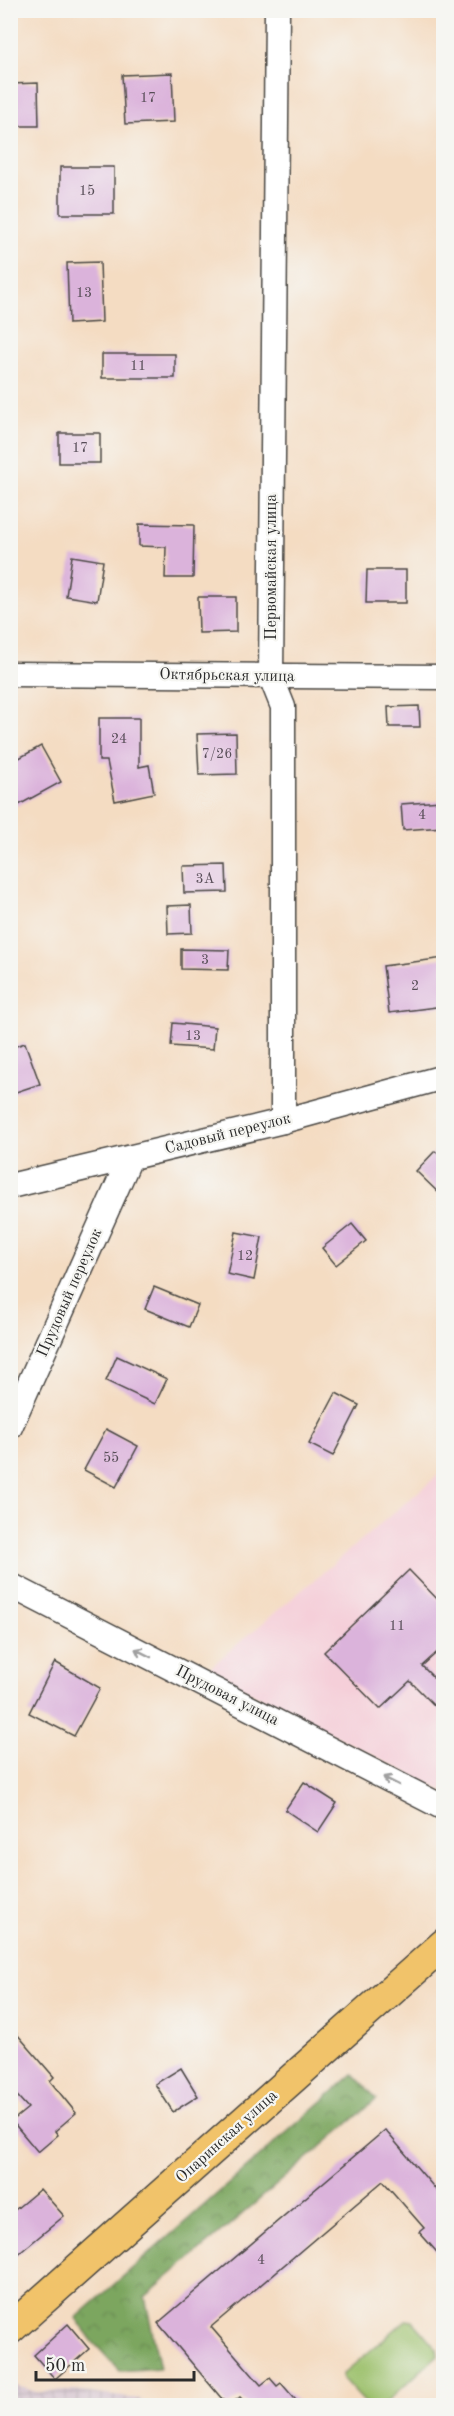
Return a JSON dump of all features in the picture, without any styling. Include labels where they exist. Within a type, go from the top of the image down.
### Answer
[{"type":"main road","name":"Опаринская улица","points":[[10,2329],[444,1944]]},
{"type":"street","name":"Первомайская улица","points":[[277,10],[271,677],[283,707],[283,1121]]},
{"type":"street","name":"Октябрьская улица","points":[[10,674],[444,677]]},
{"type":"street","name":"Садовый переулок","points":[[10,1186],[283,1121],[444,1077]]},
{"type":"street","name":"Прудовый переулок","points":[[10,1427],[130,1158]]},
{"type":"street","name":"Прудовая улица","points":[[14,1594],[444,1808]]},
{"type":"shaded area","points":[[443,1471],[443,1791],[207,1670]]},
{"type":"shaded area","points":[[10,2384],[37,2392],[73,2391],[139,2399],[147,2405],[11,2405]]},
{"type":"green space","points":[[353,2074],[377,2099],[145,2297],[160,2368],[120,2371],[93,2342],[76,2318]]},
{"type":"green space","points":[[406,2320],[413,2321],[437,2349],[438,2355],[383,2405],[367,2405],[343,2379],[343,2374]]},
{"type":"building","points":[[172,73],[174,122],[125,124],[122,75]]},
{"type":"building","points":[[38,83],[39,126],[10,126],[10,84]]},
{"type":"building","points":[[60,167],[114,167],[114,214],[60,214]]},
{"type":"building","points":[[100,262],[102,322],[69,324],[67,263]]},
{"type":"building","points":[[102,354],[175,354],[175,378],[102,378]]},
{"type":"building","points":[[59,433],[100,433],[100,463],[59,463]]},
{"type":"building","points":[[139,524],[194,525],[193,578],[165,578],[166,547],[139,546]]},
{"type":"building","points":[[72,556],[103,561],[97,601],[66,596]]},
{"type":"building","points":[[367,570],[406,570],[406,603],[366,603]]},
{"type":"building","points":[[198,597],[236,597],[236,632],[199,633]]},
{"type":"building","points":[[419,706],[420,727],[389,727],[388,707]]},
{"type":"building","points":[[99,718],[139,718],[139,767],[149,765],[154,793],[115,801],[107,761],[99,761]]},
{"type":"building","points":[[236,733],[237,774],[199,775],[197,734]]},
{"type":"building","points":[[41,746],[61,782],[17,806],[10,795],[10,763]]},
{"type":"building","points":[[441,801],[443,827],[403,830],[401,804]]},
{"type":"building","points":[[226,865],[227,892],[184,893],[183,866]]},
{"type":"building","points":[[191,905],[192,933],[168,934],[167,906]]},
{"type":"building","points":[[181,949],[229,950],[228,970],[181,969]]},
{"type":"building","points":[[444,958],[444,1006],[389,1013],[383,966]]},
{"type":"building","points":[[173,1023],[215,1027],[213,1049],[171,1046]]},
{"type":"building","points":[[25,1043],[40,1084],[10,1094],[10,1048]]},
{"type":"building","points":[[435,1151],[444,1159],[444,1198],[416,1171]]},
{"type":"building","points":[[352,1224],[366,1241],[336,1265],[322,1248]]},
{"type":"building","points":[[236,1232],[262,1237],[254,1280],[227,1274]]},
{"type":"building","points":[[154,1287],[198,1305],[189,1327],[145,1309]]},
{"type":"building","points":[[117,1356],[167,1379],[155,1404],[106,1381]]},
{"type":"building","points":[[336,1393],[359,1405],[333,1456],[309,1444]]},
{"type":"building","points":[[106,1429],[138,1446],[116,1487],[84,1470]]},
{"type":"building","points":[[409,1570],[444,1606],[444,1646],[422,1666],[444,1688],[444,1715],[410,1681],[380,1709],[324,1652]]},
{"type":"building","points":[[55,1662],[100,1688],[74,1736],[29,1713]]},
{"type":"building","points":[[304,1782],[337,1803],[318,1832],[285,1810]]},
{"type":"building","points":[[10,2026],[54,2077],[50,2081],[76,2113],[55,2131],[58,2135],[38,2152],[12,2121],[28,2108],[10,2088]]},
{"type":"building","points":[[181,2068],[198,2096],[173,2112],[155,2084]]},
{"type":"building","points":[[385,2130],[444,2199],[444,2260],[419,2232],[424,2228],[383,2181],[211,2327],[261,2385],[270,2378],[277,2386],[281,2383],[301,2406],[248,2406],[240,2397],[228,2406],[158,2323]]},
{"type":"building","points":[[40,2189],[64,2216],[10,2261],[10,2214]]},
{"type":"building","points":[[68,2324],[89,2349],[55,2379],[34,2355]]}]
